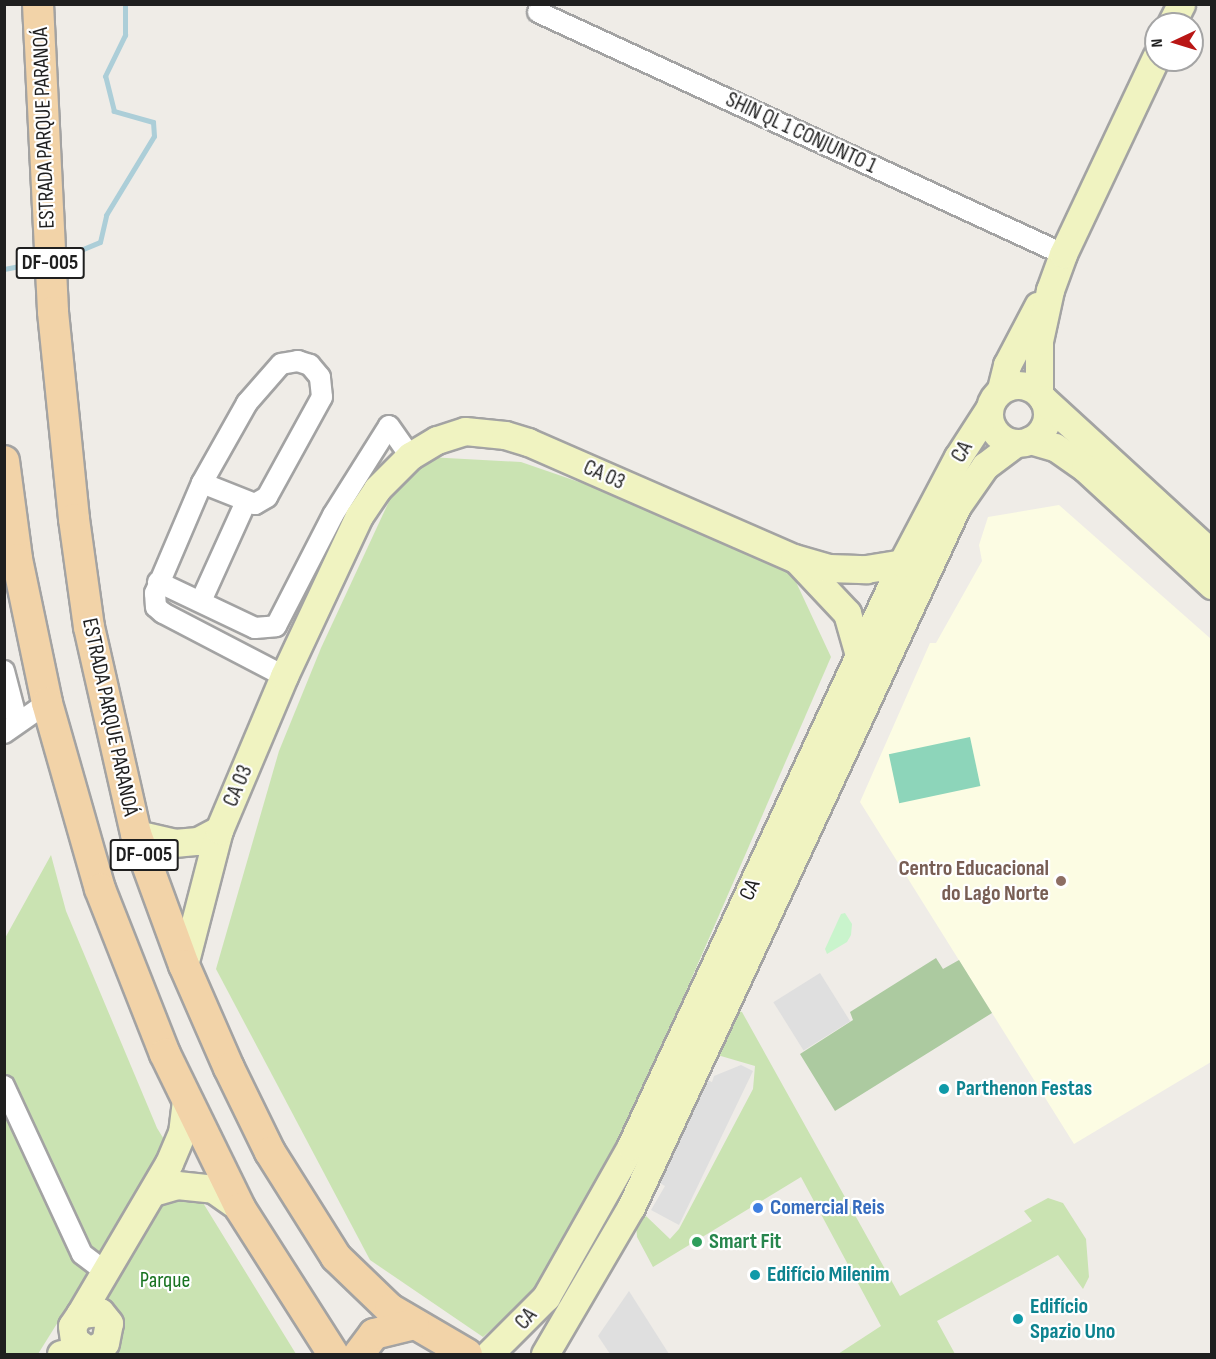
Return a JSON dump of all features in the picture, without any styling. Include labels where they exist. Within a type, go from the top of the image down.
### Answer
[{"type":"main road","name":"ESTRADA PARQUE PARANOÁ","points":[[38,4],[53,312],[89,627],[136,834],[184,965],[270,1152],[336,1257],[370,1294],[414,1324],[467,1354]]},
{"type":"main road","name":"DF-005","points":[[4,461],[17,559],[46,703],[100,889],[186,1100],[240,1208],[333,1354]]},
{"type":"main road","points":[[359,1354],[374,1334],[414,1324]]},
{"type":"street","name":"SHIN QL 1 CONJUNTO 1","points":[[538,12],[1063,254]]},
{"type":"street","points":[[1023,442],[1046,423],[1041,396],[1039,341],[1050,290],[1063,254],[1149,72]]},
{"type":"street","name":"CA","points":[[489,1354],[546,1297],[620,1167],[902,563],[958,457],[995,399],[1007,365],[1021,336],[1050,290]]},
{"type":"street","points":[[202,483],[246,502],[261,502],[267,497],[321,397],[320,377],[310,365],[288,360],[272,372],[247,403],[202,483],[158,582],[154,600],[163,614],[284,676]]},
{"type":"street","points":[[1212,554],[1041,396],[1017,384],[995,399],[994,432],[1023,442],[1054,447],[1085,468],[1212,585]]},
{"type":"street","points":[[158,582],[255,627],[276,626],[333,515],[389,426],[410,456]]},
{"type":"street","name":"CA 03","points":[[184,965],[219,830],[284,676],[359,516],[377,489],[410,456],[437,440],[465,431],[505,435],[794,558],[853,570],[902,563]]},
{"type":"street","name":"CA","points":[[545,1354],[631,1207],[957,506],[985,466],[1023,442]]},
{"type":"street","points":[[201,601],[246,502]]},
{"type":"street","name":"CA 03","points":[[794,558],[848,613],[859,655]]},
{"type":"street","points":[[4,671],[11,727],[46,703]]},
{"type":"street","name":"CA 03","points":[[136,834],[157,841],[182,842],[198,841],[219,830]]},
{"type":"street","points":[[4,1086],[82,1254],[107,1273]]},
{"type":"street","points":[[53,1354],[90,1341],[107,1273],[153,1192],[183,1132],[186,1100]]},
{"type":"street","points":[[153,1192],[177,1185],[213,1189],[240,1208]]},
{"type":"shaded area","name":"Centro Educacional do Lago Norte","points":[[1059,505],[1211,639],[1211,1062],[1074,1144],[860,802],[930,643],[936,643],[982,561],[979,545],[988,517]]},
{"type":"shaded area","points":[[820,973],[850,1021],[804,1050],[773,1002]]},
{"type":"shaded area","points":[[741,1065],[753,1071],[679,1225],[651,1210],[665,1186],[652,1179],[701,1077],[712,1082],[714,1076]]},
{"type":"shaded area","points":[[629,1291],[669,1354],[610,1354],[598,1336]]},
{"type":"green space","points":[[410,456],[521,462],[782,552],[831,657],[569,1261],[483,1337],[370,1260],[216,969],[279,751],[321,648]]},
{"type":"green space","points":[[970,737],[980,786],[899,803],[889,754]]},
{"type":"green space","name":"Parque","points":[[51,855],[66,911],[157,1128],[296,1354],[118,1354],[83,1282],[38,1354],[5,1354],[4,940]]},
{"type":"green space","points":[[845,913],[852,924],[851,935],[847,942],[827,954],[825,949],[841,914]]},
{"type":"green space","points":[[936,958],[943,969],[959,960],[992,1013],[835,1111],[800,1054],[853,1020],[850,1012]]},
{"type":"green space","points":[[732,1009],[742,1012],[900,1296],[1032,1221],[1024,1211],[1048,1198],[1063,1203],[1086,1239],[1089,1277],[1083,1289],[1058,1255],[937,1321],[955,1354],[838,1354],[881,1326],[801,1177],[653,1267],[637,1237],[636,1224],[646,1216],[670,1239],[679,1229],[753,1089],[755,1066],[714,1054]]},
{"type":"waterway","points":[[59,259],[100,242],[106,215],[154,136],[153,122],[114,111],[105,76],[125,35],[125,4]]},
{"type":"waterway","points":[[4,269],[41,262]]},
{"type":"place","name":"Centro Educacional do Lago Norte","points":[[1061,881]]},
{"type":"place","name":"Parthenon Festas","points":[[944,1089]]},
{"type":"place","name":"Comercial Reis","points":[[758,1208]]},
{"type":"place","name":"Smart Fit","points":[[697,1242]]},
{"type":"place","name":"Edifício Milenim","points":[[755,1275]]},
{"type":"place","name":"Edifício Spazio Uno","points":[[1018,1319]]}]
